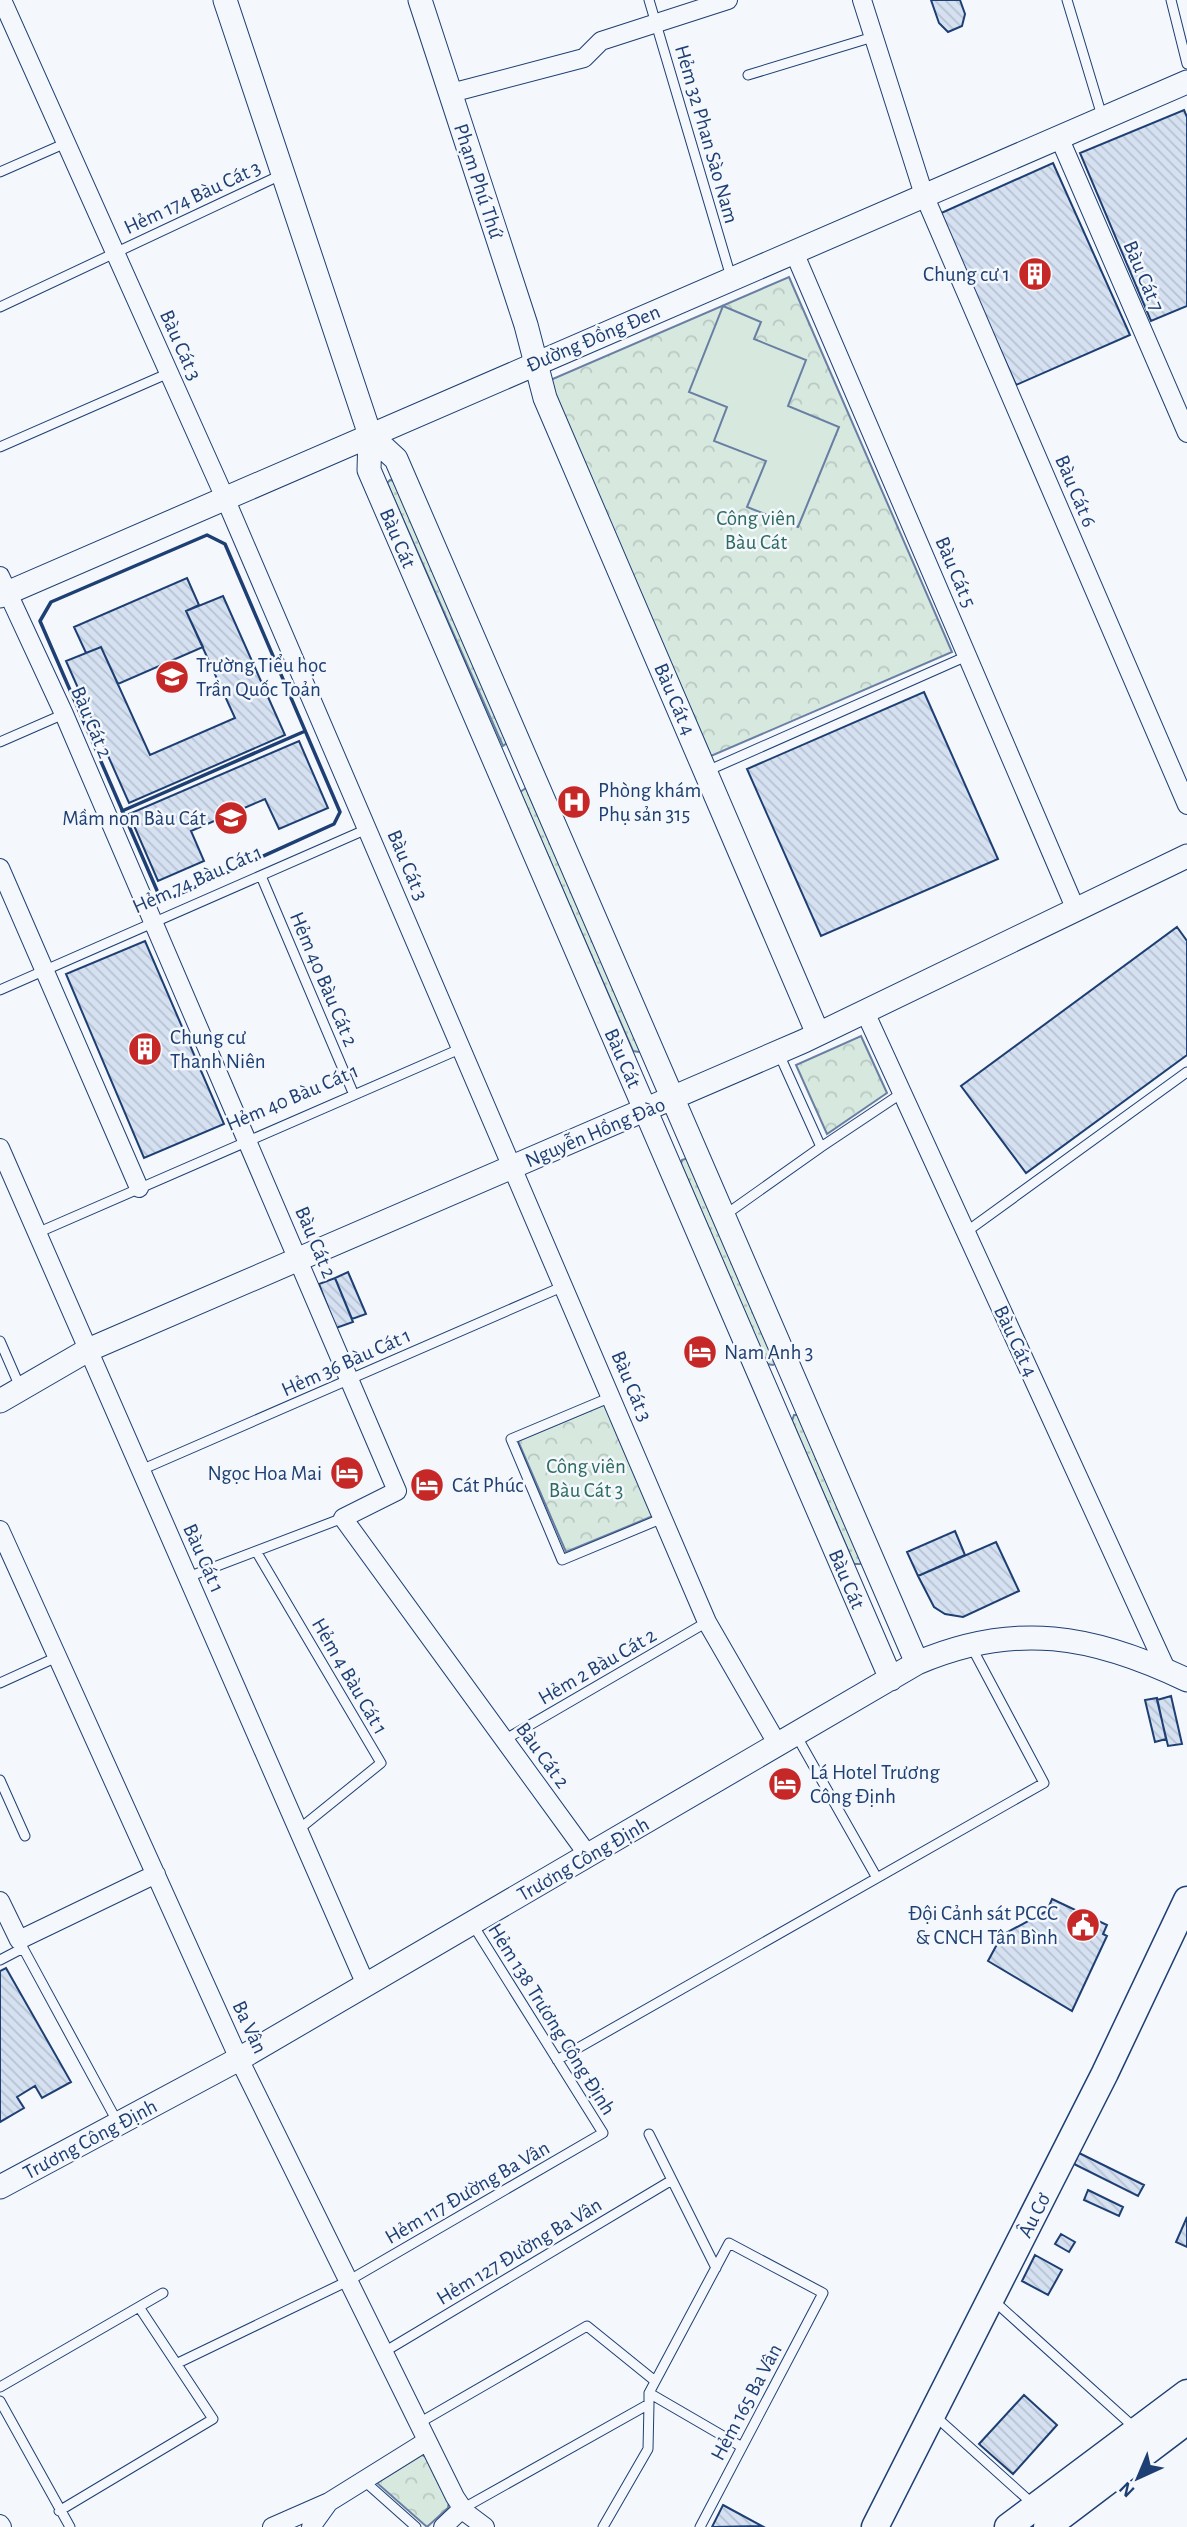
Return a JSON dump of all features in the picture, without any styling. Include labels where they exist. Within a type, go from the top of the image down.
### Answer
[{"type":"main road","name":"Âu Cơ","points":[[874,2527],[888,2515],[934,2415],[1187,1900]]},
{"type":"main road","points":[[1041,2517],[1138,2430],[1187,2393]]},
{"type":"main road","points":[[1008,2527],[1041,2517],[1187,2421]]},
{"type":"street","name":"Bàu Cát 3","points":[[2,0],[225,498],[514,1166],[707,1622],[787,1740]]},
{"type":"street","name":"Bàu Cát","points":[[225,0],[370,435],[369,470],[891,1679]]},
{"type":"street","name":"Phạm Phú Thứ","points":[[421,0],[536,363]]},
{"type":"street","points":[[451,93],[584,58],[601,41],[728,0]]},
{"type":"street","name":"Bàu Cát 6","points":[[862,0],[924,195],[1187,805]]},
{"type":"street","name":"Đường Đồng Đen","points":[[3,588],[225,498],[1187,82]]},
{"type":"street","name":"Bàu Cát 7","points":[[1059,137],[1187,433]]},
{"type":"street","name":"Bàu Cát 5","points":[[794,252],[1076,911]]},
{"type":"street","name":"Bàu Cát 4","points":[[536,363],[545,398],[818,1034]]},
{"type":"street","name":"Bàu Cát","points":[[370,435],[396,459],[917,1663]]},
{"type":"street","name":"Bàu Cát 2","points":[[3,588],[64,714],[397,1491],[343,1518],[588,1856]]},
{"type":"street","points":[[498,771],[526,759]]},
{"type":"street","name":"Nguyễn Hồng Đào","points":[[0,1401],[88,1350],[673,1100],[865,1012],[1187,856]]},
{"type":"street","points":[[0,868],[139,1188]]},
{"type":"street","name":"Bàu Cát 4","points":[[865,1012],[966,1233],[1177,1675]]},
{"type":"street","name":"Bàu Cát 1","points":[[0,1148],[366,1985]]},
{"type":"street","points":[[767,1393],[795,1381]]},
{"type":"street","name":"Ba Vân","points":[[0,1530],[239,2059],[462,2509],[485,2527]]},
{"type":"street","name":"Trương Công Định","points":[[0,2187],[239,2059],[917,1663],[970,1644],[1012,1637],[1055,1637],[1129,1656],[1177,1675]]},
{"type":"street","points":[[0,1901],[19,1940],[156,1874]]},
{"type":"street","points":[[272,2527],[328,2502],[427,2441]]},
{"type":"street","points":[[310,2527],[328,2502]]},
{"type":"street","points":[[443,2527],[462,2509]]},
{"type":"lane","name":"Hẻm 32 Phan Sào Nam","points":[[649,0],[731,279]]},
{"type":"lane","points":[[1067,0],[1103,118]]},
{"type":"lane","points":[[1171,0],[1187,64]]},
{"type":"lane","points":[[748,75],[873,37]]},
{"type":"lane","points":[[0,172],[66,143]]},
{"type":"lane","name":"Hẻm 174 Bàu Cát 3","points":[[0,307],[283,174]]},
{"type":"lane","points":[[0,447],[169,373]]},
{"type":"lane","points":[[706,771],[967,656]]},
{"type":"lane","points":[[0,742],[64,714]]},
{"type":"lane","name":"Hẻm 74 Bàu Cát 1","points":[[0,990],[368,829]]},
{"type":"lane","name":"Hẻm 40 Bàu Cát 2","points":[[261,876],[354,1096]]},
{"type":"lane","name":"Hẻm 40 Bàu Cát 1","points":[[37,1233],[463,1048]]},
{"type":"lane","points":[[778,1052],[821,1147]]},
{"type":"lane","points":[[966,1233],[1187,1072]]},
{"type":"lane","points":[[723,1216],[902,1093]]},
{"type":"lane","name":"Hẻm 36 Bàu Cát 1","points":[[141,1470],[564,1286]]},
{"type":"lane","points":[[0,1341],[21,1389]]},
{"type":"lane","points":[[611,1397],[511,1439],[562,1560],[663,1518]]},
{"type":"lane","points":[[188,1577],[343,1518]]},
{"type":"lane","name":"Hẻm 4 Bàu Cát 1","points":[[256,1551],[380,1763],[298,1830]]},
{"type":"lane","name":"Hẻm 2 Bàu Cát 2","points":[[504,1740],[707,1622]]},
{"type":"lane","points":[[557,2060],[1044,1783],[970,1644]]},
{"type":"lane","points":[[0,1683],[57,1657]]},
{"type":"lane","points":[[787,1740],[877,1878]]},
{"type":"lane","points":[[0,1780],[25,1836]]},
{"type":"lane","name":"Hẻm 138 Trương Công Định","points":[[472,1924],[603,2133]]},
{"type":"lane","points":[[0,1960],[23,1948],[118,2124]]},
{"type":"lane","name":"Hẻm 117 Đường Ba Vân","points":[[178,2363],[348,2281],[603,2133]]},
{"type":"lane","points":[[603,2527],[648,2449],[649,2393],[716,2268],[649,2134]]},
{"type":"lane","name":"Hẻm 127 Đường Ba Vân","points":[[384,2352],[673,2180]]},
{"type":"lane","name":"Hẻm 165 Ba Vân","points":[[700,2527],[822,2293],[729,2243],[716,2268]]},
{"type":"lane","points":[[0,2387],[163,2293]]},
{"type":"lane","points":[[992,2300],[1138,2430]]},
{"type":"lane","points":[[59,2511],[214,2419],[139,2307]]},
{"type":"lane","points":[[419,2423],[587,2326],[655,2381]]},
{"type":"lane","points":[[649,2393],[742,2447]]},
{"type":"lane","points":[[0,2401],[70,2527]]},
{"type":"lane","points":[[462,2509],[649,2404]]},
{"type":"lane","points":[[934,2415],[1041,2517]]},
{"type":"lane","points":[[362,2479],[416,2527]]},
{"type":"green space","name":"Công viên Bàu Cát","points":[[789,277],[952,652],[711,756],[548,381]]},
{"type":"green space","points":[[723,306],[761,322],[754,339],[806,360],[788,406],[839,427],[798,527],[747,507],[766,461],[714,441],[727,407],[689,392]]},
{"type":"green space","points":[[394,481],[507,743],[503,746],[387,483]]},
{"type":"green space","points":[[526,788],[641,1050],[639,1052],[633,1051],[520,792]]},
{"type":"green space","points":[[861,1036],[887,1093],[827,1134],[796,1065]]},
{"type":"green space","points":[[688,1158],[776,1363],[773,1365],[767,1364],[681,1164],[682,1160]]},
{"type":"green space","name":"Công viên Bàu Cát 3","points":[[606,1404],[653,1516],[566,1552],[518,1441]]},
{"type":"green space","points":[[794,1415],[798,1415],[862,1561],[860,1564],[854,1564],[792,1421]]},
{"type":"green space","points":[[422,2455],[427,2457],[449,2502],[448,2508],[427,2527],[377,2483]]},
{"type":"building","points":[[931,0],[960,0],[965,14],[962,26],[948,32],[939,23]]},
{"type":"building","points":[[1184,110],[1187,117],[1187,306],[1151,321],[1080,153]]},
{"type":"building","name":"Chung cư 1","points":[[1053,163],[1130,335],[1016,385],[939,214]]},
{"type":"building","points":[[187,578],[199,605],[186,611],[203,647],[118,684],[101,647],[86,653],[74,627]]},
{"type":"building","points":[[223,596],[285,735],[129,803],[66,661],[101,647],[150,755],[235,718],[186,611]]},
{"type":"building","points":[[924,692],[998,859],[821,936],[747,769]]},
{"type":"building","points":[[299,741],[328,808],[279,829],[265,799],[191,831],[204,861],[158,881],[129,814]]},
{"type":"building","points":[[1177,927],[1187,941],[1187,1055],[1026,1173],[961,1086]]},
{"type":"building","name":"Chung cư Thanh Niên","points":[[145,941],[224,1124],[144,1158],[66,974]]},
{"type":"building","points":[[348,1272],[366,1314],[352,1319],[335,1278]]},
{"type":"building","points":[[335,1278],[353,1322],[336,1328],[319,1284]]},
{"type":"building","points":[[955,1531],[965,1555],[918,1576],[907,1552]]},
{"type":"building","points":[[996,1542],[1019,1591],[963,1617],[945,1614],[934,1607],[918,1576]]},
{"type":"building","points":[[1171,1696],[1182,1744],[1168,1746],[1157,1700]]},
{"type":"building","points":[[1157,1698],[1166,1739],[1155,1742],[1145,1700]]},
{"type":"building","points":[[1052,1899],[1107,1925],[1103,1934],[1107,1936],[1072,2011],[988,1961],[1002,1935],[1047,1911]]},
{"type":"building","points":[[6,1968],[71,2082],[42,2098],[35,2086],[17,2097],[24,2108],[0,2122],[0,1971]]},
{"type":"building","points":[[1079,2153],[1144,2185],[1138,2196],[1074,2164]]},
{"type":"building","points":[[1088,2190],[1123,2207],[1119,2216],[1084,2200]]},
{"type":"building","points":[[1187,2217],[1187,2247],[1176,2242]]},
{"type":"building","points":[[1061,2234],[1075,2242],[1069,2252],[1055,2244]]},
{"type":"building","points":[[1035,2255],[1062,2270],[1048,2295],[1022,2281]]},
{"type":"building","points":[[1024,2395],[1057,2425],[1013,2474],[979,2444]]},
{"type":"building","points":[[723,2505],[762,2526],[712,2527]]},
{"type":"wall","points":[[207,535],[225,544],[340,812],[334,824],[162,902],[40,621],[51,602],[207,535]]},
{"type":"wall","points":[[122,811],[303,732]]},
{"type":"place","name":"Chung cư 1","points":[[1035,274]]},
{"type":"place","name":"Trường Tiểu học Trần Quốc Toản","points":[[172,677]]},
{"type":"place","name":"Phòng khám Phụ sản 315","points":[[574,802]]},
{"type":"place","name":"Mầm non Bàu Cát","points":[[231,818]]},
{"type":"place","name":"Chung cư Thanh Niên","points":[[145,1049]]},
{"type":"place","name":"Nam Anh 3","points":[[700,1352]]},
{"type":"place","name":"Ngọc Hoa Mai","points":[[347,1473]]},
{"type":"place","name":"Cát Phúc","points":[[427,1485]]},
{"type":"place","name":"Lá Hotel Trương Công Định","points":[[785,1784]]},
{"type":"place","name":"Đội Cảnh sát PCCC & CNCH Tân Bình","points":[[1083,1925]]}]
